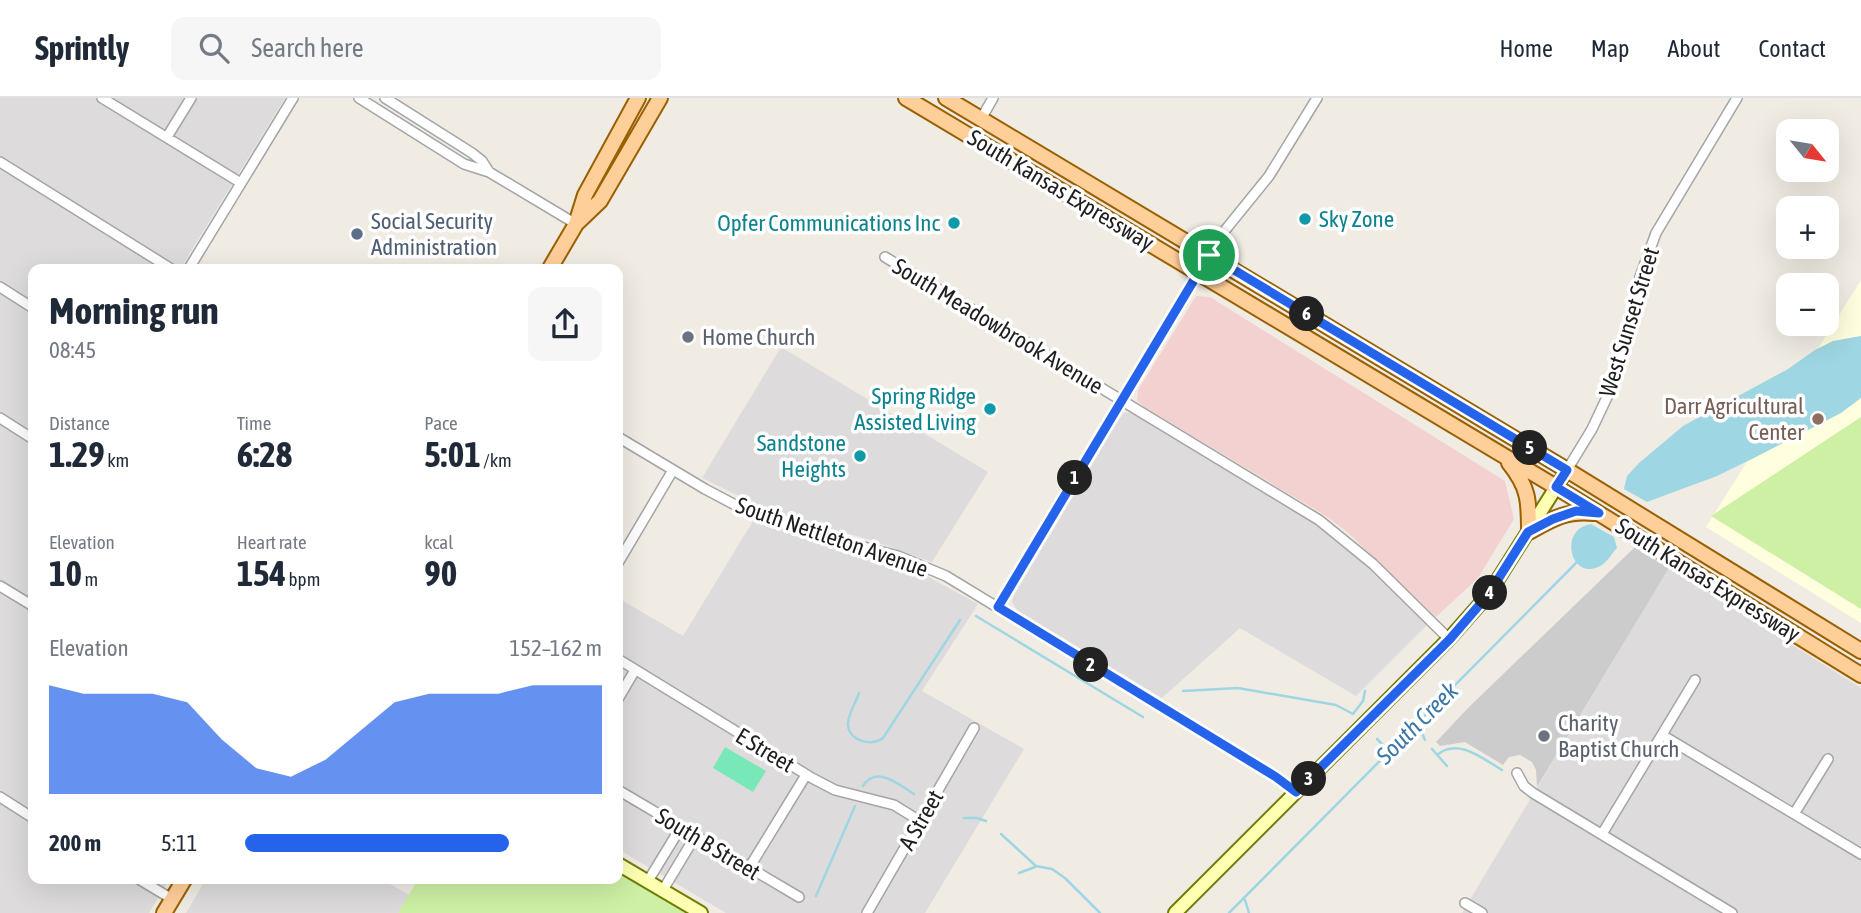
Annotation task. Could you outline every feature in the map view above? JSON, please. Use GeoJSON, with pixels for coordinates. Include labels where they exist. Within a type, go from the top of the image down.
{"type":"FeatureCollection","features":[{"type":"Feature","properties":{"kind":"main road"},"geometry":{"type":"LineString","coordinates":[[576,225],[585,195],[638,98]]}},
{"type":"Feature","properties":{"kind":"main road"},"geometry":{"type":"LineString","coordinates":[[553,264],[576,225],[600,201],[660,98]]}},
{"type":"Feature","properties":{"kind":"main road","name":"South Kansas Expressway"},"geometry":{"type":"LineString","coordinates":[[906,98],[1556,487],[1861,675]]}},
{"type":"Feature","properties":{"kind":"main road","name":"South Kansas Expressway"},"geometry":{"type":"LineString","coordinates":[[946,98],[1567,470],[1861,652]]}},
{"type":"Feature","properties":{"kind":"main road"},"geometry":{"type":"LineString","coordinates":[[1504,456],[1521,478],[1528,495],[1528,532],[1576,511],[1599,513]]}},
{"type":"Feature","properties":{"kind":"main road","name":"West Sunset Street"},"geometry":{"type":"LineString","coordinates":[[1175,913],[1450,639],[1488,595],[1567,470]]}},
{"type":"Feature","properties":{"kind":"main road"},"geometry":{"type":"LineString","coordinates":[[623,866],[701,913]]}},
{"type":"Feature","properties":{"kind":"main road"},"geometry":{"type":"LineString","coordinates":[[164,913],[181,884]]}},
{"type":"Feature","properties":{"kind":"street"},"geometry":{"type":"LineString","coordinates":[[102,98],[241,183]]}},
{"type":"Feature","properties":{"kind":"street"},"geometry":{"type":"LineString","coordinates":[[167,137],[191,98]]}},
{"type":"Feature","properties":{"kind":"street"},"geometry":{"type":"LineString","coordinates":[[192,264],[293,98]]}},
{"type":"Feature","properties":{"kind":"street"},"geometry":{"type":"LineString","coordinates":[[359,98],[464,164],[489,172],[576,225]]}},
{"type":"Feature","properties":{"kind":"street"},"geometry":{"type":"LineString","coordinates":[[384,98],[472,153],[482,161],[489,172]]}},
{"type":"Feature","properties":{"kind":"street"},"geometry":{"type":"LineString","coordinates":[[981,119],[993,98]]}},
{"type":"Feature","properties":{"kind":"street"},"geometry":{"type":"LineString","coordinates":[[998,607],[1209,255],[1236,214],[1279,162],[1317,98]]}},
{"type":"Feature","properties":{"kind":"street","name":"West Sunset Street"},"geometry":{"type":"LineString","coordinates":[[1567,470],[1602,410],[1616,376],[1640,277],[1651,245],[1666,215],[1737,98]]}},
{"type":"Feature","properties":{"kind":"street"},"geometry":{"type":"LineString","coordinates":[[0,162],[163,264]]}},
{"type":"Feature","properties":{"kind":"street","name":"South Meadowbrook Avenue"},"geometry":{"type":"LineString","coordinates":[[886,257],[1332,529],[1373,564],[1450,639]]}},
{"type":"Feature","properties":{"kind":"street"},"geometry":{"type":"LineString","coordinates":[[0,287],[28,304]]}},
{"type":"Feature","properties":{"kind":"street"},"geometry":{"type":"LineString","coordinates":[[0,418],[28,436]]}},
{"type":"Feature","properties":{"kind":"street","name":"South Nettleton Avenue"},"geometry":{"type":"LineString","coordinates":[[623,440],[723,499],[761,516],[803,531],[876,549],[920,564],[964,586],[1276,777],[1296,792]]}},
{"type":"Feature","properties":{"kind":"street"},"geometry":{"type":"LineString","coordinates":[[623,555],[673,470]]}},
{"type":"Feature","properties":{"kind":"street"},"geometry":{"type":"LineString","coordinates":[[0,586],[28,603]]}},
{"type":"Feature","properties":{"kind":"street","name":"E Street"},"geometry":{"type":"LineString","coordinates":[[623,662],[806,775],[835,790],[894,805],[920,821]]}},
{"type":"Feature","properties":{"kind":"street"},"geometry":{"type":"LineString","coordinates":[[623,690],[635,670]]}},
{"type":"Feature","properties":{"kind":"street"},"geometry":{"type":"LineString","coordinates":[[1602,834],[1695,680]]}},
{"type":"Feature","properties":{"kind":"street","name":"A Street"},"geometry":{"type":"LineString","coordinates":[[867,913],[974,728]]}},
{"type":"Feature","properties":{"kind":"street"},"geometry":{"type":"LineString","coordinates":[[1662,735],[1861,853]]}},
{"type":"Feature","properties":{"kind":"street"},"geometry":{"type":"LineString","coordinates":[[1794,814],[1828,759]]}},
{"type":"Feature","properties":{"kind":"street"},"geometry":{"type":"LineString","coordinates":[[1517,773],[1524,786],[1533,793],[1732,913]]}},
{"type":"Feature","properties":{"kind":"street"},"geometry":{"type":"LineString","coordinates":[[749,868],[806,775]]}},
{"type":"Feature","properties":{"kind":"street","name":"South B Street"},"geometry":{"type":"LineString","coordinates":[[623,793],[799,897]]}},
{"type":"Feature","properties":{"kind":"street"},"geometry":{"type":"LineString","coordinates":[[0,797],[28,815]]}},
{"type":"Feature","properties":{"kind":"street"},"geometry":{"type":"LineString","coordinates":[[648,881],[681,827]]}},
{"type":"Feature","properties":{"kind":"street"},"geometry":{"type":"LineString","coordinates":[[663,890],[695,835]]}},
{"type":"Feature","properties":{"kind":"street"},"geometry":{"type":"LineString","coordinates":[[147,884],[172,899]]}},
{"type":"Feature","properties":{"kind":"street"},"geometry":{"type":"LineString","coordinates":[[1465,903],[1482,913]]}},
{"type":"Feature","properties":{"kind":"shaded area"},"geometry":{"type":"Polygon","coordinates":[[[0,98],[285,98],[183,264],[28,264],[28,884],[166,884],[149,913],[0,913],[0,98]]]}},
{"type":"Feature","properties":{"kind":"shaded area","name":"Darr Agricultural Center"},"geometry":{"type":"Polygon","coordinates":[[[1861,280],[1861,623],[1706,527],[1826,336],[1839,336],[1839,315],[1861,280]]]}},
{"type":"Feature","properties":{"kind":"shaded area"},"geometry":{"type":"Polygon","coordinates":[[[1196,296],[1210,297],[1505,481],[1514,519],[1478,578],[1436,617],[1346,531],[1326,516],[1137,401],[1138,390],[1196,296]]]}},
{"type":"Feature","properties":{"kind":"shaded area"},"geometry":{"type":"Polygon","coordinates":[[[781,347],[988,472],[932,562],[871,540],[774,513],[702,478],[781,347]]]}},
{"type":"Feature","properties":{"kind":"shaded area"},"geometry":{"type":"Polygon","coordinates":[[[1132,412],[1316,524],[1356,554],[1428,624],[1356,696],[1240,628],[1162,698],[1017,610],[1012,602],[1013,597],[1123,413],[1132,412]]]}},
{"type":"Feature","properties":{"kind":"shaded area"},"geometry":{"type":"Polygon","coordinates":[[[753,521],[914,569],[978,604],[922,691],[1024,749],[925,913],[726,913],[623,852],[623,601],[683,636],[753,521]]]}},
{"type":"Feature","properties":{"kind":"shaded area"},"geometry":{"type":"Polygon","coordinates":[[[1635,547],[1669,568],[1537,787],[1536,770],[1532,762],[1520,755],[1509,757],[1503,765],[1465,742],[1440,746],[1436,742],[1469,707],[1635,547]]]}},
{"type":"Feature","properties":{"kind":"shaded area"},"geometry":{"type":"Polygon","coordinates":[[[1669,568],[1861,688],[1861,913],[1462,913],[1669,568]]]}},
{"type":"Feature","properties":{"kind":"shaded area"},"geometry":{"type":"Polygon","coordinates":[[[203,884],[390,884],[409,895],[398,913],[186,913],[203,884]]]}},
{"type":"Feature","properties":{"kind":"green space"},"geometry":{"type":"Polygon","coordinates":[[[1861,417],[1861,609],[1711,516],[1861,417]]]}},
{"type":"Feature","properties":{"kind":"green space"},"geometry":{"type":"Polygon","coordinates":[[[725,747],[766,771],[753,792],[713,768],[725,747]]]}},
{"type":"Feature","properties":{"kind":"green space"},"geometry":{"type":"Polygon","coordinates":[[[623,872],[692,913],[398,913],[415,884],[623,884],[623,872]]]}},
{"type":"Feature","properties":{"kind":"water"},"geometry":{"type":"Polygon","coordinates":[[[1861,336],[1861,398],[1841,413],[1717,476],[1647,502],[1624,489],[1627,476],[1639,463],[1683,426],[1788,369],[1815,350],[1833,341],[1861,336]]]}},
{"type":"Feature","properties":{"kind":"water"},"geometry":{"type":"Polygon","coordinates":[[[1591,524],[1614,537],[1617,548],[1602,565],[1591,569],[1576,562],[1571,544],[1580,528],[1591,524]]]}},
{"type":"Feature","properties":{"kind":"waterway","name":"South Creek"},"geometry":{"type":"LineString","coordinates":[[1229,913],[1577,562]]}},
{"type":"Feature","properties":{"kind":"waterway"},"geometry":{"type":"LineString","coordinates":[[976,616],[1143,717]]}},
{"type":"Feature","properties":{"kind":"waterway"},"geometry":{"type":"LineString","coordinates":[[859,693],[849,717],[849,731],[862,741],[878,741],[883,738],[960,620]]}},
{"type":"Feature","properties":{"kind":"waterway"},"geometry":{"type":"LineString","coordinates":[[1183,691],[1238,688],[1336,705],[1353,714],[1363,701],[1365,691]]}},
{"type":"Feature","properties":{"kind":"waterway"},"geometry":{"type":"LineString","coordinates":[[1418,724],[1425,740]]}},
{"type":"Feature","properties":{"kind":"waterway"},"geometry":{"type":"LineString","coordinates":[[1377,739],[1389,751]]}},
{"type":"Feature","properties":{"kind":"waterway"},"geometry":{"type":"LineString","coordinates":[[1437,755],[1453,748],[1462,749],[1502,770]]}},
{"type":"Feature","properties":{"kind":"waterway"},"geometry":{"type":"LineString","coordinates":[[1432,749],[1447,766]]}},
{"type":"Feature","properties":{"kind":"waterway"},"geometry":{"type":"LineString","coordinates":[[863,786],[868,780],[881,777],[914,794]]}},
{"type":"Feature","properties":{"kind":"waterway"},"geometry":{"type":"LineString","coordinates":[[816,896],[855,806]]}},
{"type":"Feature","properties":{"kind":"waterway"},"geometry":{"type":"LineString","coordinates":[[964,818],[986,821]]}},
{"type":"Feature","properties":{"kind":"waterway"},"geometry":{"type":"LineString","coordinates":[[1001,834],[1036,866],[1052,869],[1065,878],[1100,913]]}},
{"type":"Feature","properties":{"kind":"waterway"},"geometry":{"type":"LineString","coordinates":[[1019,873],[1035,867]]}},
{"type":"Feature","properties":{"kind":"waterway"},"geometry":{"type":"LineString","coordinates":[[1245,900],[1249,913]]}},
{"type":"Feature","properties":{"kind":"place","name":"Sky Zone"},"geometry":{"type":"Point","coordinates":[1305,219]}},
{"type":"Feature","properties":{"kind":"place","name":"Opfer Communications Inc"},"geometry":{"type":"Point","coordinates":[954,223]}},
{"type":"Feature","properties":{"kind":"place","name":"Social Security Administration"},"geometry":{"type":"Point","coordinates":[357,234]}},
{"type":"Feature","properties":{"kind":"place","name":"Home Church"},"geometry":{"type":"Point","coordinates":[688,337]}},
{"type":"Feature","properties":{"kind":"place","name":"Spring Ridge Assisted Living"},"geometry":{"type":"Point","coordinates":[990,409]}},
{"type":"Feature","properties":{"kind":"place","name":"Darr Agricultural Center"},"geometry":{"type":"Point","coordinates":[1818,419]}},
{"type":"Feature","properties":{"kind":"place","name":"Sandstone Heights"},"geometry":{"type":"Point","coordinates":[860,456]}},
{"type":"Feature","properties":{"kind":"place","name":"Charity Baptist Church"},"geometry":{"type":"Point","coordinates":[1544,736]}},
{"type":"Feature","properties":{"kind":"route"},"geometry":{"type":"LineString","coordinates":[[1209,255],[1567,470],[1556,487],[1599,513],[1576,511],[1528,532],[1488,595],[1450,639],[1296,792],[1286,783],[998,607],[1209,255]]}}]}
